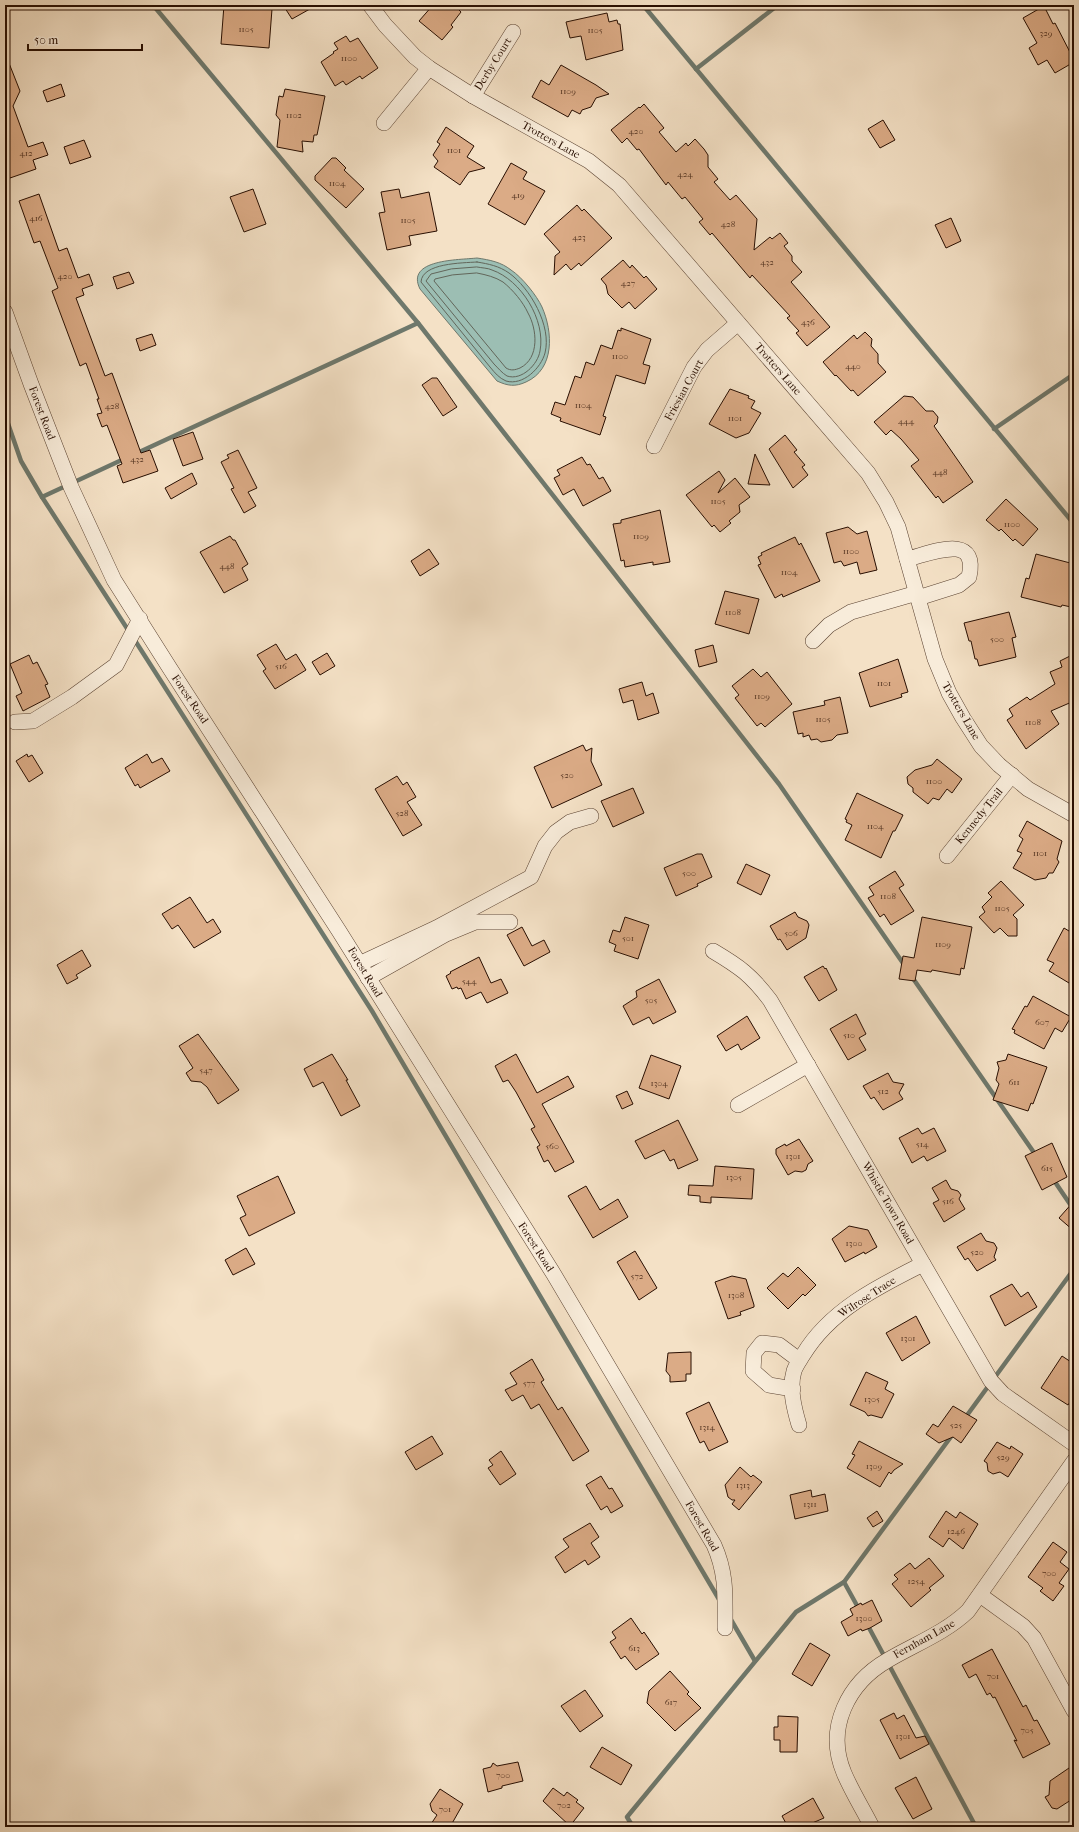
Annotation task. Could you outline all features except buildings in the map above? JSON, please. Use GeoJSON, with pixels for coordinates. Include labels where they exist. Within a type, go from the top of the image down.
{"type":"FeatureCollection","features":[{"type":"Feature","properties":{"kind":"street","name":"Trotters Lane"},"geometry":{"type":"LineString","coordinates":[[370,5],[385,25],[410,52],[429,68],[473,96],[589,161],[619,185],[868,473],[886,502],[898,527],[935,659],[949,693],[982,746],[999,765],[1028,789],[1072,810]]}},
{"type":"Feature","properties":{"kind":"street","name":"Derby Court"},"geometry":{"type":"LineString","coordinates":[[473,96],[513,32]]}},
{"type":"Feature","properties":{"kind":"street"},"geometry":{"type":"LineString","coordinates":[[384,123],[429,68]]}},
{"type":"Feature","properties":{"kind":"street","name":"Forest Road"},"geometry":{"type":"LineString","coordinates":[[5,312],[31,384],[82,514],[114,580],[368,978],[553,1273],[714,1545],[722,1562],[724,1577],[725,1628]]}},
{"type":"Feature","properties":{"kind":"street","name":"Friesian Court"},"geometry":{"type":"LineString","coordinates":[[654,446],[694,367],[707,350],[738,323]]}},
{"type":"Feature","properties":{"kind":"street"},"geometry":{"type":"LineString","coordinates":[[813,641],[829,625],[851,612],[959,585],[969,577],[972,567],[970,558],[965,550],[955,548],[907,559]]}},
{"type":"Feature","properties":{"kind":"street"},"geometry":{"type":"LineString","coordinates":[[15,722],[32,721],[72,697],[116,665],[140,619]]}},
{"type":"Feature","properties":{"kind":"street","name":"Kennedy Trail"},"geometry":{"type":"LineString","coordinates":[[947,856],[1012,776]]}},
{"type":"Feature","properties":{"kind":"street"},"geometry":{"type":"LineString","coordinates":[[359,964],[436,928],[531,877],[545,846],[556,832],[570,822],[591,816]]}},
{"type":"Feature","properties":{"kind":"street"},"geometry":{"type":"LineString","coordinates":[[368,978],[446,934],[475,922],[510,922]]}},
{"type":"Feature","properties":{"kind":"street","name":"Whistle Town Road"},"geometry":{"type":"LineString","coordinates":[[713,951],[739,967],[756,981],[770,1000],[991,1381],[1004,1394],[1074,1444]]}},
{"type":"Feature","properties":{"kind":"street"},"geometry":{"type":"LineString","coordinates":[[738,1105],[808,1064]]}},
{"type":"Feature","properties":{"kind":"street","name":"Wilrose Trace"},"geometry":{"type":"LineString","coordinates":[[799,1425],[793,1402],[793,1373],[807,1348],[828,1323],[848,1306],[923,1264]]}},
{"type":"Feature","properties":{"kind":"street"},"geometry":{"type":"LineString","coordinates":[[793,1389],[769,1385],[754,1371],[754,1353],[762,1343],[779,1345],[799,1360]]}},
{"type":"Feature","properties":{"kind":"street","name":"Fernham Lane"},"geometry":{"type":"LineString","coordinates":[[872,1827],[844,1772],[838,1750],[838,1729],[847,1701],[869,1671],[956,1623],[968,1611],[1074,1461]]}},
{"type":"Feature","properties":{"kind":"street"},"geometry":{"type":"LineString","coordinates":[[980,1595],[1023,1626],[1034,1638],[1074,1711]]}},
{"type":"Feature","properties":{"kind":"water"},"geometry":{"type":"Polygon","coordinates":[[[477,258],[499,263],[515,273],[529,287],[537,298],[546,317],[549,338],[547,359],[535,376],[522,384],[512,385],[497,381],[420,289],[417,279],[420,272],[427,267],[436,263],[447,261],[477,258]]]}},
{"type":"Feature","properties":{"kind":"waterway"},"geometry":{"type":"LineString","coordinates":[[153,5],[418,323],[779,784],[905,966]]}},
{"type":"Feature","properties":{"kind":"waterway"},"geometry":{"type":"LineString","coordinates":[[643,5],[1074,524]]}},
{"type":"Feature","properties":{"kind":"waterway"},"geometry":{"type":"LineString","coordinates":[[696,69],[778,5]]}},
{"type":"Feature","properties":{"kind":"waterway"},"geometry":{"type":"LineString","coordinates":[[135,454],[418,323]]}},
{"type":"Feature","properties":{"kind":"waterway"},"geometry":{"type":"LineString","coordinates":[[994,429],[1074,374]]}},
{"type":"Feature","properties":{"kind":"waterway"},"geometry":{"type":"LineString","coordinates":[[5,415],[21,461],[42,497],[130,633]]}},
{"type":"Feature","properties":{"kind":"waterway"},"geometry":{"type":"LineString","coordinates":[[42,497],[126,458]]}},
{"type":"Feature","properties":{"kind":"waterway"},"geometry":{"type":"LineString","coordinates":[[134,639],[372,1011],[720,1601]]}},
{"type":"Feature","properties":{"kind":"waterway"},"geometry":{"type":"LineString","coordinates":[[912,977],[1037,1157]]}},
{"type":"Feature","properties":{"kind":"waterway"},"geometry":{"type":"LineString","coordinates":[[1053,1179],[1074,1210]]}},
{"type":"Feature","properties":{"kind":"waterway"},"geometry":{"type":"LineString","coordinates":[[965,1418],[1074,1269]]}},
{"type":"Feature","properties":{"kind":"waterway"},"geometry":{"type":"LineString","coordinates":[[633,1827],[627,1817],[796,1612],[844,1582],[953,1434]]}},
{"type":"Feature","properties":{"kind":"waterway"},"geometry":{"type":"LineString","coordinates":[[844,1582],[860,1611]]}},
{"type":"Feature","properties":{"kind":"waterway"},"geometry":{"type":"LineString","coordinates":[[730,1618],[755,1661]]}},
{"type":"Feature","properties":{"kind":"waterway"},"geometry":{"type":"LineString","coordinates":[[867,1624],[976,1827]]}}]}
